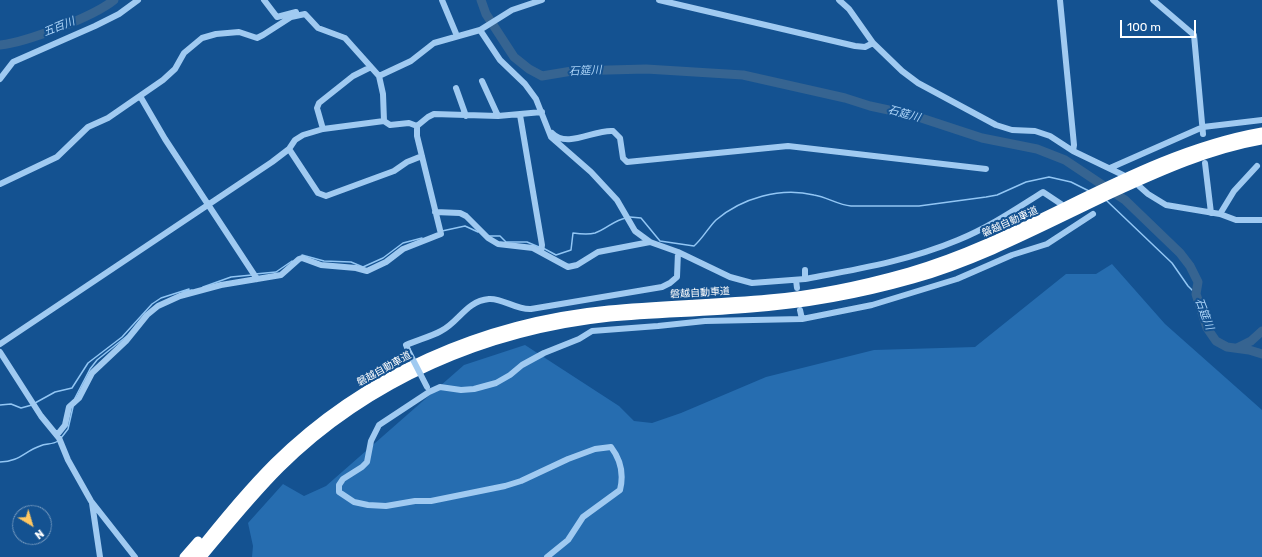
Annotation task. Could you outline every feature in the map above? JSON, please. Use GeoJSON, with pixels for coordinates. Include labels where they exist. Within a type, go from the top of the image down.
{"type":"FeatureCollection","features":[{"type":"Feature","properties":{"kind":"highway","name":"磐越自動車道"},"geometry":{"type":"LineString","coordinates":[[202,557],[258,490],[311,440],[380,391],[450,356],[518,333],[566,323],[627,316],[774,306],[855,293],[913,279],[970,259],[1026,235],[1196,149],[1223,140],[1262,132]]}},
{"type":"Feature","properties":{"kind":"highway","name":"磐越自動車道"},"geometry":{"type":"LineString","coordinates":[[1129,182],[1226,148],[1262,140]]}},
{"type":"Feature","properties":{"kind":"highway","name":"磐越自動車道"},"geometry":{"type":"LineString","coordinates":[[193,557],[231,510],[276,461],[329,416],[397,372],[465,342],[515,326],[583,313],[771,299],[840,289],[903,274],[946,260],[1072,212]]}},
{"type":"Feature","properties":{"kind":"highway"},"geometry":{"type":"LineString","coordinates":[[184,557],[231,510]]}},
{"type":"Feature","properties":{"kind":"street"},"geometry":{"type":"LineString","coordinates":[[0,79],[13,62],[95,26],[119,14],[138,0]]}},
{"type":"Feature","properties":{"kind":"street"},"geometry":{"type":"LineString","coordinates":[[264,0],[277,17],[293,12],[299,14]]}},
{"type":"Feature","properties":{"kind":"street"},"geometry":{"type":"LineString","coordinates":[[442,0],[457,36]]}},
{"type":"Feature","properties":{"kind":"street"},"geometry":{"type":"LineString","coordinates":[[379,76],[410,61],[434,43],[481,28],[521,6],[542,0]]}},
{"type":"Feature","properties":{"kind":"street"},"geometry":{"type":"LineString","coordinates":[[659,0],[855,46],[865,47],[873,43]]}},
{"type":"Feature","properties":{"kind":"street"},"geometry":{"type":"LineString","coordinates":[[839,0],[849,9],[873,43],[910,78],[996,125],[1012,130],[1035,131],[1050,136],[1073,151],[1110,168],[1129,182],[1166,205],[1220,214],[1236,220],[1261,220]]}},
{"type":"Feature","properties":{"kind":"street"},"geometry":{"type":"LineString","coordinates":[[1060,0],[1074,145],[1073,151]]}},
{"type":"Feature","properties":{"kind":"street"},"geometry":{"type":"LineString","coordinates":[[1152,0],[1194,35],[1203,134]]}},
{"type":"Feature","properties":{"kind":"street"},"geometry":{"type":"LineString","coordinates":[[0,184],[57,157],[88,127],[108,118],[163,80],[175,69],[184,53],[202,38],[216,34],[240,32],[259,37],[291,16],[299,14],[306,14],[318,28],[345,38],[379,76],[383,94],[384,121]]}},
{"type":"Feature","properties":{"kind":"street"},"geometry":{"type":"LineString","coordinates":[[481,28],[500,60],[529,89],[536,99],[548,130],[558,145],[591,172],[612,194],[623,207],[629,222],[635,231],[650,242],[678,252],[730,277],[752,283],[805,279],[866,269],[947,244],[977,232],[1043,192],[1072,212],[1093,214]]}},
{"type":"Feature","properties":{"kind":"street"},"geometry":{"type":"LineString","coordinates":[[324,129],[317,108],[319,103],[353,76],[371,67]]}},
{"type":"Feature","properties":{"kind":"street"},"geometry":{"type":"LineString","coordinates":[[482,81],[498,116]]}},
{"type":"Feature","properties":{"kind":"street"},"geometry":{"type":"LineString","coordinates":[[456,88],[466,116]]}},
{"type":"Feature","properties":{"kind":"street"},"geometry":{"type":"LineString","coordinates":[[140,96],[165,139],[257,279]]}},
{"type":"Feature","properties":{"kind":"street"},"geometry":{"type":"LineString","coordinates":[[417,126],[432,114],[498,116],[542,112]]}},
{"type":"Feature","properties":{"kind":"street"},"geometry":{"type":"LineString","coordinates":[[520,115],[542,245],[541,252]]}},
{"type":"Feature","properties":{"kind":"street"},"geometry":{"type":"LineString","coordinates":[[1110,168],[1202,126],[1262,120]]}},
{"type":"Feature","properties":{"kind":"street"},"geometry":{"type":"LineString","coordinates":[[0,344],[289,149],[300,137],[324,129],[384,121],[390,125],[409,123],[417,126]]}},
{"type":"Feature","properties":{"kind":"street"},"geometry":{"type":"LineString","coordinates":[[57,435],[65,425],[69,407],[79,398],[92,373],[126,341],[154,310],[164,303],[180,296],[236,281],[281,275],[298,259],[302,258],[321,265],[356,268],[367,271],[386,262],[404,249],[441,234],[417,136],[417,126]]}},
{"type":"Feature","properties":{"kind":"street"},"geometry":{"type":"LineString","coordinates":[[548,130],[557,138],[566,139],[613,131],[619,136],[622,157],[627,162],[788,146],[986,170]]}},
{"type":"Feature","properties":{"kind":"street"},"geometry":{"type":"LineString","coordinates":[[289,149],[318,193],[326,196],[394,171],[407,162],[422,156]]}},
{"type":"Feature","properties":{"kind":"street"},"geometry":{"type":"LineString","coordinates":[[1206,163],[1211,213]]}},
{"type":"Feature","properties":{"kind":"street"},"geometry":{"type":"LineString","coordinates":[[1220,214],[1234,192],[1257,166]]}},
{"type":"Feature","properties":{"kind":"street"},"geometry":{"type":"LineString","coordinates":[[435,212],[460,213],[466,216],[488,238],[498,244],[504,246],[524,246],[541,252],[562,264],[570,266],[581,262],[598,252],[650,242]]}},
{"type":"Feature","properties":{"kind":"street"},"geometry":{"type":"LineString","coordinates":[[547,557],[568,540],[583,517],[620,490],[622,473],[617,455],[611,447],[595,449],[505,486],[431,501],[415,501],[386,506],[368,505],[354,502],[340,492],[339,485],[343,479],[367,462],[371,441],[380,425],[428,390],[440,386],[461,390],[496,382],[510,375],[522,365],[544,352],[579,339],[592,330],[658,326],[705,320],[802,319],[872,305],[957,279],[1012,255],[1047,244],[1072,212]]}},
{"type":"Feature","properties":{"kind":"street"},"geometry":{"type":"LineString","coordinates":[[428,390],[406,345],[440,332],[470,305],[480,300],[490,299],[526,309],[662,287],[677,277],[678,252]]}},
{"type":"Feature","properties":{"kind":"street"},"geometry":{"type":"LineString","coordinates":[[805,270],[805,279]]}},
{"type":"Feature","properties":{"kind":"street"},"geometry":{"type":"LineString","coordinates":[[796,280],[797,288]]}},
{"type":"Feature","properties":{"kind":"street"},"geometry":{"type":"LineString","coordinates":[[800,310],[802,319]]}},
{"type":"Feature","properties":{"kind":"street"},"geometry":{"type":"LineString","coordinates":[[0,352],[41,416],[57,435],[68,460],[92,503],[135,557]]}},
{"type":"Feature","properties":{"kind":"street"},"geometry":{"type":"LineString","coordinates":[[92,503],[100,557]]}},
{"type":"Feature","properties":{"kind":"shaded area"},"geometry":{"type":"Polygon","coordinates":[[[1112,264],[1165,324],[1262,410],[1262,557],[252,557],[253,546],[248,523],[283,484],[304,496],[326,486],[464,365],[525,345],[619,406],[634,421],[652,423],[681,413],[766,377],[874,350],[975,347],[1066,274],[1096,274],[1112,264]]]}},
{"type":"Feature","properties":{"kind":"waterway","name":"五百川"},"geometry":{"type":"LineString","coordinates":[[0,45],[26,39],[59,28],[91,14],[114,0]]}},
{"type":"Feature","properties":{"kind":"waterway","name":"石筵川"},"geometry":{"type":"LineString","coordinates":[[481,0],[486,14],[514,57],[529,69],[542,76],[572,71],[646,69],[743,75],[912,115],[982,138],[1037,149],[1065,160],[1125,200],[1180,253],[1190,266],[1198,282],[1196,294],[1207,328],[1216,341],[1227,347],[1249,350],[1262,354]]}},
{"type":"Feature","properties":{"kind":"waterway"},"geometry":{"type":"LineString","coordinates":[[630,217],[641,218],[660,241],[694,246],[710,226],[726,212],[749,200],[762,196],[788,192],[819,196],[851,206],[919,206],[997,195],[1026,182],[1049,177],[1071,182],[1089,191]]}},
{"type":"Feature","properties":{"kind":"waterway"},"geometry":{"type":"LineString","coordinates":[[1107,201],[1172,263],[1188,286],[1196,294]]}},
{"type":"Feature","properties":{"kind":"waterway"},"geometry":{"type":"LineString","coordinates":[[543,248],[556,255],[571,250],[573,233],[595,233],[626,218]]}},
{"type":"Feature","properties":{"kind":"waterway"},"geometry":{"type":"LineString","coordinates":[[442,231],[465,226],[478,232]]}},
{"type":"Feature","properties":{"kind":"waterway"},"geometry":{"type":"LineString","coordinates":[[489,236],[500,236],[506,242],[527,242],[539,247]]}},
{"type":"Feature","properties":{"kind":"waterway"},"geometry":{"type":"LineString","coordinates":[[302,255],[324,261],[351,262],[363,267],[383,258],[403,243],[422,238]]}},
{"type":"Feature","properties":{"kind":"waterway"},"geometry":{"type":"LineString","coordinates":[[255,274],[276,272],[292,261]]}},
{"type":"Feature","properties":{"kind":"waterway"},"geometry":{"type":"LineString","coordinates":[[203,287],[231,277],[252,275]]}},
{"type":"Feature","properties":{"kind":"waterway"},"geometry":{"type":"LineString","coordinates":[[35,403],[55,392],[72,388],[88,363],[122,337],[152,304],[161,298],[189,289]]}},
{"type":"Feature","properties":{"kind":"waterway"},"geometry":{"type":"LineString","coordinates":[[182,292],[192,290]]}},
{"type":"Feature","properties":{"kind":"waterway","name":"石筵川"},"geometry":{"type":"LineString","coordinates":[[1237,348],[1251,341],[1262,331]]}},
{"type":"Feature","properties":{"kind":"waterway"},"geometry":{"type":"LineString","coordinates":[[75,398],[90,369],[97,360],[127,336]]}},
{"type":"Feature","properties":{"kind":"waterway"},"geometry":{"type":"LineString","coordinates":[[0,405],[11,404],[21,408],[32,405]]}},
{"type":"Feature","properties":{"kind":"waterway"},"geometry":{"type":"LineString","coordinates":[[61,438],[68,429],[73,407]]}},
{"type":"Feature","properties":{"kind":"waterway"},"geometry":{"type":"LineString","coordinates":[[0,462],[7,462],[42,445],[58,441]]}}]}
